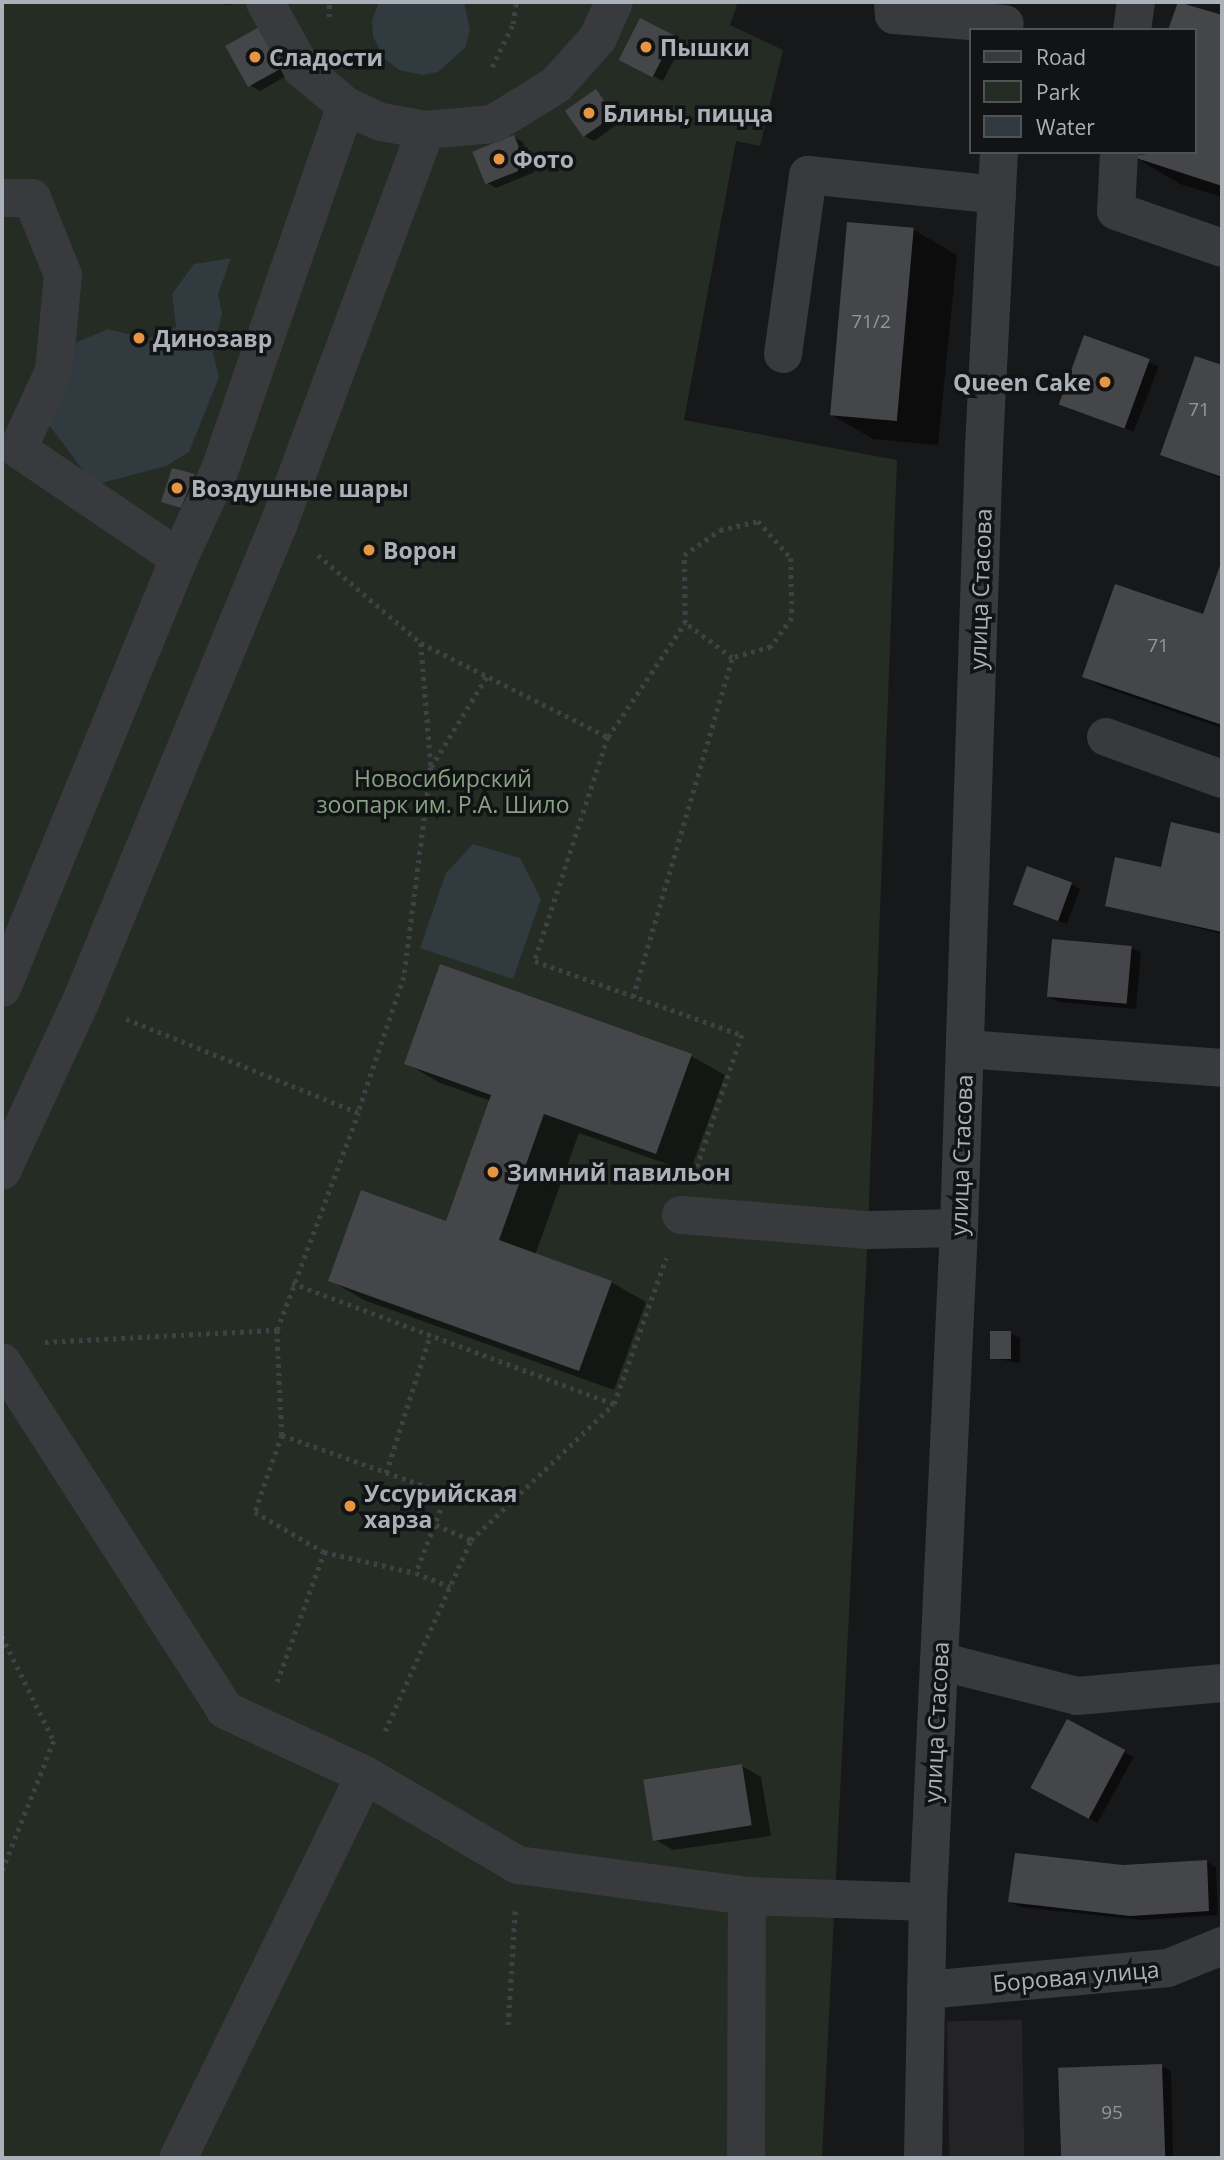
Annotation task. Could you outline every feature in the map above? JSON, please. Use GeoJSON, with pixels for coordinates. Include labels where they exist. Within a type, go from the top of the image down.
{"type":"FeatureCollection","features":[{"type":"Feature","properties":{"kind":"street"},"geometry":{"type":"LineString","coordinates":[[265,2],[302,69],[346,106],[381,122],[426,130],[493,124],[556,85],[598,38],[614,2]]}},
{"type":"Feature","properties":{"kind":"street"},"geometry":{"type":"LineString","coordinates":[[893,2],[894,15],[1005,19]]}},
{"type":"Feature","properties":{"kind":"street"},"geometry":{"type":"LineString","coordinates":[[1132,28],[1136,2]]}},
{"type":"Feature","properties":{"kind":"street"},"geometry":{"type":"LineString","coordinates":[[2,988],[179,558],[219,472],[346,106]]}},
{"type":"Feature","properties":{"kind":"street"},"geometry":{"type":"LineString","coordinates":[[2,1171],[81,1001],[279,523],[426,130]]}},
{"type":"Feature","properties":{"kind":"street","name":"улица Стасова"},"geometry":{"type":"LineString","coordinates":[[923,2158],[928,1902],[959,1227],[999,154]]}},
{"type":"Feature","properties":{"kind":"street"},"geometry":{"type":"LineString","coordinates":[[1119,154],[1116,211],[1222,248]]}},
{"type":"Feature","properties":{"kind":"street"},"geometry":{"type":"LineString","coordinates":[[782,354],[808,175],[997,195]]}},
{"type":"Feature","properties":{"kind":"street"},"geometry":{"type":"LineString","coordinates":[[2,198],[32,198],[63,275],[54,371],[18,449],[179,558]]}},
{"type":"Feature","properties":{"kind":"street"},"geometry":{"type":"LineString","coordinates":[[1106,737],[1222,779]]}},
{"type":"Feature","properties":{"kind":"street"},"geometry":{"type":"LineString","coordinates":[[965,1049],[1222,1068]]}},
{"type":"Feature","properties":{"kind":"street"},"geometry":{"type":"LineString","coordinates":[[681,1215],[869,1230],[959,1227]]}},
{"type":"Feature","properties":{"kind":"street"},"geometry":{"type":"LineString","coordinates":[[2,1363],[225,1710],[365,1775],[518,1865],[747,1896],[928,1902]]}},
{"type":"Feature","properties":{"kind":"street"},"geometry":{"type":"LineString","coordinates":[[939,1661],[1077,1696],[1222,1683]]}},
{"type":"Feature","properties":{"kind":"street"},"geometry":{"type":"LineString","coordinates":[[178,2158],[365,1775]]}},
{"type":"Feature","properties":{"kind":"street"},"geometry":{"type":"LineString","coordinates":[[746,2158],[747,1896]]}},
{"type":"Feature","properties":{"kind":"street","name":"Боровая улица"},"geometry":{"type":"LineString","coordinates":[[926,1990],[1168,1968],[1222,1947]]}},
{"type":"Feature","properties":{"kind":"path"},"geometry":{"type":"LineString","coordinates":[[365,1775],[471,1540],[614,1404],[742,1035],[535,961],[608,737],[684,623],[684,555],[720,530],[758,522],[791,558],[792,618],[771,648],[732,657],[684,623]]}},
{"type":"Feature","properties":{"kind":"path"},"geometry":{"type":"LineString","coordinates":[[279,523],[421,643],[608,737]]}},
{"type":"Feature","properties":{"kind":"path"},"geometry":{"type":"LineString","coordinates":[[421,643],[431,767],[404,977],[358,1113],[292,1283],[278,1330],[282,1435],[255,1512],[324,1552],[416,1573],[450,1587]]}},
{"type":"Feature","properties":{"kind":"path"},"geometry":{"type":"LineString","coordinates":[[633,998],[732,657]]}},
{"type":"Feature","properties":{"kind":"path"},"geometry":{"type":"LineString","coordinates":[[431,767],[487,676]]}},
{"type":"Feature","properties":{"kind":"path"},"geometry":{"type":"LineString","coordinates":[[81,1001],[358,1113]]}},
{"type":"Feature","properties":{"kind":"path"},"geometry":{"type":"LineString","coordinates":[[292,1283],[614,1404]]}},
{"type":"Feature","properties":{"kind":"path"},"geometry":{"type":"LineString","coordinates":[[43,1343],[278,1330]]}},
{"type":"Feature","properties":{"kind":"path"},"geometry":{"type":"LineString","coordinates":[[386,1473],[430,1335]]}},
{"type":"Feature","properties":{"kind":"path"},"geometry":{"type":"LineString","coordinates":[[282,1435],[447,1494],[416,1573]]}},
{"type":"Feature","properties":{"kind":"path"},"geometry":{"type":"LineString","coordinates":[[436,1525],[471,1540]]}},
{"type":"Feature","properties":{"kind":"path"},"geometry":{"type":"LineString","coordinates":[[262,1726],[324,1552]]}},
{"type":"Feature","properties":{"kind":"path"},"geometry":{"type":"LineString","coordinates":[[2,1636],[54,1741],[2,1872]]}},
{"type":"Feature","properties":{"kind":"path"},"geometry":{"type":"LineString","coordinates":[[508,2025],[518,1865]]}},
{"type":"Feature","properties":{"kind":"shaded area"},"geometry":{"type":"Polygon","coordinates":[[[1022,2020],[1024,2158],[949,2158],[947,2021],[1022,2020]]]}},
{"type":"Feature","properties":{"kind":"green space","name":"Новосибирский зоопарк им. Р.А. Шило"},"geometry":{"type":"Polygon","coordinates":[[[2,2],[738,2],[730,25],[783,50],[760,146],[736,141],[684,420],[897,460],[868,1230],[822,2158],[2,2158],[2,2]]]}},
{"type":"Feature","properties":{"kind":"water"},"geometry":{"type":"Polygon","coordinates":[[[379,2],[464,2],[470,30],[465,48],[438,72],[422,75],[399,70],[385,59],[373,37],[372,20],[379,2]]]}},
{"type":"Feature","properties":{"kind":"water"},"geometry":{"type":"Polygon","coordinates":[[[231,258],[218,294],[222,313],[213,353],[219,377],[189,452],[166,466],[94,485],[49,425],[75,343],[108,329],[148,339],[176,327],[172,294],[194,264],[231,258]]]}},
{"type":"Feature","properties":{"kind":"water"},"geometry":{"type":"Polygon","coordinates":[[[473,844],[520,858],[541,899],[513,979],[420,948],[446,873],[473,844]]]}},
{"type":"Feature","properties":{"kind":"building"},"geometry":{"type":"Polygon","coordinates":[[[1178,2],[1222,15],[1222,186],[1127,155],[1196,154],[1196,28],[1169,28],[1178,2]]]}},
{"type":"Feature","properties":{"kind":"building","name":"Пышки"},"geometry":{"type":"Polygon","coordinates":[[[640,18],[674,35],[653,77],[619,60],[640,18]]]}},
{"type":"Feature","properties":{"kind":"building","name":"Сладости"},"geometry":{"type":"Polygon","coordinates":[[[261,26],[284,67],[248,87],[225,46],[261,26]]]}},
{"type":"Feature","properties":{"kind":"building","name":"Блины, пицца"},"geometry":{"type":"Polygon","coordinates":[[[596,89],[614,115],[583,137],[565,111],[596,89]]]}},
{"type":"Feature","properties":{"kind":"building","name":"Фото"},"geometry":{"type":"Polygon","coordinates":[[[514,135],[527,167],[485,184],[472,152],[514,135]]]}},
{"type":"Feature","properties":{"kind":"building"},"geometry":{"type":"Polygon","coordinates":[[[847,222],[914,228],[897,421],[830,415],[847,222]]]}},
{"type":"Feature","properties":{"kind":"building","name":"Queen Cake"},"geometry":{"type":"Polygon","coordinates":[[[1084,335],[1150,359],[1124,428],[1059,405],[1084,335]]]}},
{"type":"Feature","properties":{"kind":"building"},"geometry":{"type":"Polygon","coordinates":[[[1195,356],[1222,365],[1222,477],[1160,455],[1195,356]]]}},
{"type":"Feature","properties":{"kind":"building","name":"Воздушные шары"},"geometry":{"type":"Polygon","coordinates":[[[172,468],[195,474],[181,508],[161,502],[172,468]]]}},
{"type":"Feature","properties":{"kind":"building"},"geometry":{"type":"Polygon","coordinates":[[[1222,560],[1222,725],[1082,677],[1115,584],[1203,614],[1222,560]]]}},
{"type":"Feature","properties":{"kind":"building"},"geometry":{"type":"Polygon","coordinates":[[[1171,822],[1222,834],[1222,932],[1105,906],[1115,857],[1161,867],[1171,822]]]}},
{"type":"Feature","properties":{"kind":"building"},"geometry":{"type":"Polygon","coordinates":[[[1027,866],[1072,882],[1058,921],[1013,905],[1027,866]]]}},
{"type":"Feature","properties":{"kind":"building"},"geometry":{"type":"Polygon","coordinates":[[[1052,939],[1132,946],[1127,1004],[1047,997],[1052,939]]]}},
{"type":"Feature","properties":{"kind":"building","name":"Зимний павильон"},"geometry":{"type":"Polygon","coordinates":[[[440,964],[692,1054],[656,1154],[544,1114],[499,1240],[612,1281],[579,1371],[328,1281],[361,1190],[446,1221],[491,1095],[404,1064],[440,964]]]}},
{"type":"Feature","properties":{"kind":"building"},"geometry":{"type":"Polygon","coordinates":[[[990,1331],[1011,1331],[1011,1359],[990,1359],[990,1331]]]}},
{"type":"Feature","properties":{"kind":"building"},"geometry":{"type":"Polygon","coordinates":[[[1067,1719],[1125,1750],[1089,1819],[1030,1788],[1067,1719]]]}},
{"type":"Feature","properties":{"kind":"building"},"geometry":{"type":"Polygon","coordinates":[[[742,1764],[752,1825],[653,1841],[643,1780],[742,1764]]]}},
{"type":"Feature","properties":{"kind":"building"},"geometry":{"type":"Polygon","coordinates":[[[1015,1853],[1123,1865],[1207,1860],[1209,1911],[1130,1916],[1008,1902],[1015,1853]]]}},
{"type":"Feature","properties":{"kind":"building"},"geometry":{"type":"Polygon","coordinates":[[[1162,2064],[1165,2158],[1061,2158],[1058,2068],[1162,2064]]]}},
{"type":"Feature","properties":{"kind":"place","name":"Пышки"},"geometry":{"type":"Point","coordinates":[646,47]}},
{"type":"Feature","properties":{"kind":"place","name":"Сладости"},"geometry":{"type":"Point","coordinates":[255,57]}},
{"type":"Feature","properties":{"kind":"place","name":"Блины, пицца"},"geometry":{"type":"Point","coordinates":[589,113]}},
{"type":"Feature","properties":{"kind":"place","name":"Фото"},"geometry":{"type":"Point","coordinates":[499,159]}},
{"type":"Feature","properties":{"kind":"place","name":"Динозавр"},"geometry":{"type":"Point","coordinates":[139,338]}},
{"type":"Feature","properties":{"kind":"place","name":"Queen Cake"},"geometry":{"type":"Point","coordinates":[1105,382]}},
{"type":"Feature","properties":{"kind":"place","name":"Воздушные шары"},"geometry":{"type":"Point","coordinates":[177,488]}},
{"type":"Feature","properties":{"kind":"place","name":"Ворон"},"geometry":{"type":"Point","coordinates":[369,550]}},
{"type":"Feature","properties":{"kind":"place","name":"Зимний павильон"},"geometry":{"type":"Point","coordinates":[493,1172]}},
{"type":"Feature","properties":{"kind":"place","name":"Уссурийская харза"},"geometry":{"type":"Point","coordinates":[350,1506]}}]}
